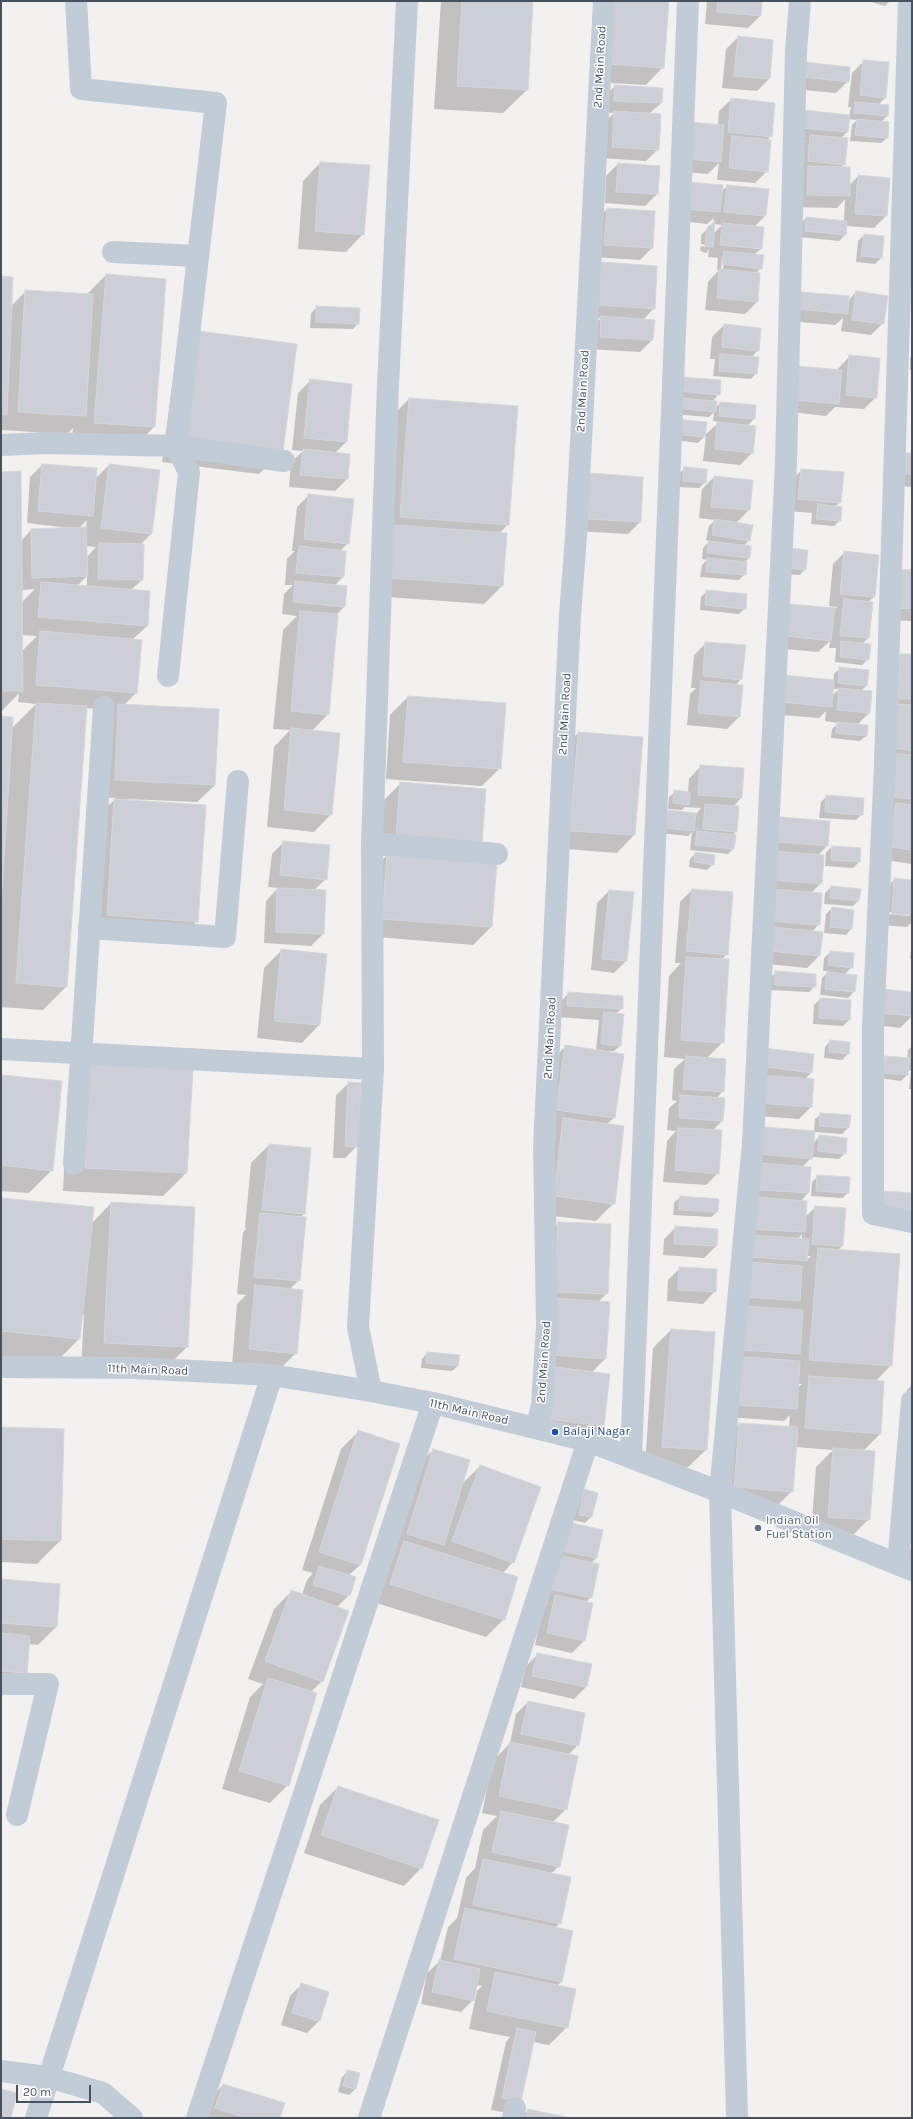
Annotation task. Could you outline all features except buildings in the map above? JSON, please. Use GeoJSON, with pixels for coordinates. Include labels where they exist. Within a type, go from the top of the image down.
{"type":"FeatureCollection","features":[{"type":"Feature","properties":{"kind":"street"},"geometry":{"type":"LineString","coordinates":[[76,1],[80,89],[216,103],[176,446],[189,472],[168,676]]}},
{"type":"Feature","properties":{"kind":"street"},"geometry":{"type":"LineString","coordinates":[[370,1391],[358,1327],[374,1068],[372,843],[388,385],[406,1]]}},
{"type":"Feature","properties":{"kind":"street","name":"2nd Main Road"},"geometry":{"type":"LineString","coordinates":[[537,1427],[542,1405],[547,1326],[544,1148],[570,615],[576,536],[604,1]]}},
{"type":"Feature","properties":{"kind":"street"},"geometry":{"type":"LineString","coordinates":[[631,1458],[688,1]]}},
{"type":"Feature","properties":{"kind":"street"},"geometry":{"type":"LineString","coordinates":[[737,2118],[720,1492],[753,1143],[786,462],[796,51],[800,1]]}},
{"type":"Feature","properties":{"kind":"street"},"geometry":{"type":"LineString","coordinates":[[909,1],[885,757],[873,1026],[873,1214],[912,1222]]}},
{"type":"Feature","properties":{"kind":"street"},"geometry":{"type":"LineString","coordinates":[[113,252],[198,256]]}},
{"type":"Feature","properties":{"kind":"street"},"geometry":{"type":"LineString","coordinates":[[1,445],[47,443],[176,446],[284,461]]}},
{"type":"Feature","properties":{"kind":"street"},"geometry":{"type":"LineString","coordinates":[[74,1164],[80,1052],[104,707]]}},
{"type":"Feature","properties":{"kind":"street"},"geometry":{"type":"LineString","coordinates":[[89,928],[226,937],[238,781]]}},
{"type":"Feature","properties":{"kind":"street"},"geometry":{"type":"LineString","coordinates":[[372,843],[497,854]]}},
{"type":"Feature","properties":{"kind":"street"},"geometry":{"type":"LineString","coordinates":[[1,1049],[374,1068]]}},
{"type":"Feature","properties":{"kind":"street","name":"11th Main Road"},"geometry":{"type":"LineString","coordinates":[[1,1366],[134,1368],[272,1375],[433,1403],[537,1427],[588,1441],[720,1492],[905,1567]]}},
{"type":"Feature","properties":{"kind":"street"},"geometry":{"type":"LineString","coordinates":[[36,2118],[272,1375]]}},
{"type":"Feature","properties":{"kind":"street"},"geometry":{"type":"LineString","coordinates":[[905,1567],[912,1401]]}},
{"type":"Feature","properties":{"kind":"street"},"geometry":{"type":"LineString","coordinates":[[197,2118],[433,1403]]}},
{"type":"Feature","properties":{"kind":"street"},"geometry":{"type":"LineString","coordinates":[[369,2118],[588,1441]]}},
{"type":"Feature","properties":{"kind":"street"},"geometry":{"type":"LineString","coordinates":[[1,1684],[48,1684],[17,1815]]}},
{"type":"Feature","properties":{"kind":"street"},"geometry":{"type":"LineString","coordinates":[[1,2071],[48,2077],[103,2094],[132,2118]]}},
{"type":"Feature","properties":{"kind":"place","name":"Balaji Nagar"},"geometry":{"type":"Point","coordinates":[555,1432]}},
{"type":"Feature","properties":{"kind":"place","name":"Indian Oil Fuel Station"},"geometry":{"type":"Point","coordinates":[758,1528]}}]}
